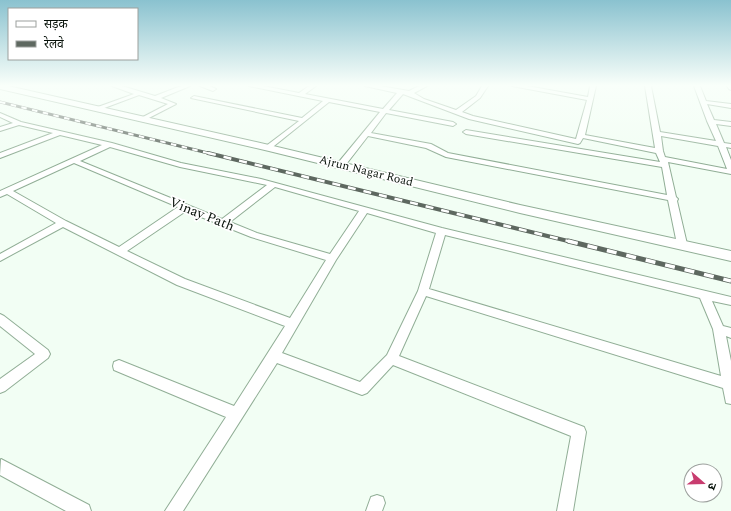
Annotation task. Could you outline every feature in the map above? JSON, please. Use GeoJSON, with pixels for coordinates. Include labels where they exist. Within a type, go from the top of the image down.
{"type":"FeatureCollection","features":[{"type":"Feature","properties":{"kind":"street","name":"Ajrun Nagar Road"},"geometry":{"type":"LineString","coordinates":[[101,110],[341,165],[520,209],[731,256]]}},
{"type":"Feature","properties":{"kind":"street"},"geometry":{"type":"LineString","coordinates":[[143,119],[161,110]]}},
{"type":"Feature","properties":{"kind":"street"},"geometry":{"type":"LineString","coordinates":[[253,110],[304,120]]}},
{"type":"Feature","properties":{"kind":"street"},"geometry":{"type":"LineString","coordinates":[[269,148],[316,110]]}},
{"type":"Feature","properties":{"kind":"street"},"geometry":{"type":"LineString","coordinates":[[377,110],[453,124]]}},
{"type":"Feature","properties":{"kind":"street"},"geometry":{"type":"LineString","coordinates":[[449,110],[506,127],[659,151]]}},
{"type":"Feature","properties":{"kind":"street"},"geometry":{"type":"LineString","coordinates":[[457,113],[461,110]]}},
{"type":"Feature","properties":{"kind":"street"},"geometry":{"type":"LineString","coordinates":[[579,139],[588,110]]}},
{"type":"Feature","properties":{"kind":"street"},"geometry":{"type":"LineString","coordinates":[[653,110],[659,151],[664,162],[674,199],[682,244]]}},
{"type":"Feature","properties":{"kind":"street"},"geometry":{"type":"LineString","coordinates":[[466,132],[731,171],[722,144],[706,110]]}},
{"type":"Feature","properties":{"kind":"street"},"geometry":{"type":"LineString","coordinates":[[341,165],[368,134],[383,111]]}},
{"type":"Feature","properties":{"kind":"street"},"geometry":{"type":"LineString","coordinates":[[0,115],[19,123],[109,145],[180,165],[273,185],[441,232],[731,301]]}},
{"type":"Feature","properties":{"kind":"street"},"geometry":{"type":"LineString","coordinates":[[710,121],[731,124]]}},
{"type":"Feature","properties":{"kind":"street"},"geometry":{"type":"LineString","coordinates":[[0,129],[19,123]]}},
{"type":"Feature","properties":{"kind":"street"},"geometry":{"type":"LineString","coordinates":[[0,156],[60,133]]}},
{"type":"Feature","properties":{"kind":"street"},"geometry":{"type":"LineString","coordinates":[[657,133],[731,146]]}},
{"type":"Feature","properties":{"kind":"street"},"geometry":{"type":"LineString","coordinates":[[368,134],[428,146],[446,155],[674,199]]}},
{"type":"Feature","properties":{"kind":"street"},"geometry":{"type":"LineString","coordinates":[[3,193],[109,145]]}},
{"type":"Feature","properties":{"kind":"street","name":"Vinay Path"},"geometry":{"type":"LineString","coordinates":[[75,161],[223,223],[268,239],[332,258]]}},
{"type":"Feature","properties":{"kind":"street"},"geometry":{"type":"LineString","coordinates":[[223,223],[273,185]]}},
{"type":"Feature","properties":{"kind":"street"},"geometry":{"type":"LineString","coordinates":[[3,193],[181,282],[292,324]]}},
{"type":"Feature","properties":{"kind":"street"},"geometry":{"type":"LineString","coordinates":[[119,251],[185,207]]}},
{"type":"Feature","properties":{"kind":"street"},"geometry":{"type":"LineString","coordinates":[[173,511],[274,356],[332,258],[364,211]]}},
{"type":"Feature","properties":{"kind":"street"},"geometry":{"type":"LineString","coordinates":[[0,258],[63,223]]}},
{"type":"Feature","properties":{"kind":"street"},"geometry":{"type":"LineString","coordinates":[[274,356],[362,389],[391,359],[423,291],[441,232]]}},
{"type":"Feature","properties":{"kind":"street"},"geometry":{"type":"LineString","coordinates":[[423,291],[728,384]]}},
{"type":"Feature","properties":{"kind":"street"},"geometry":{"type":"LineString","coordinates":[[704,294],[719,329],[731,398]]}},
{"type":"Feature","properties":{"kind":"street"},"geometry":{"type":"LineString","coordinates":[[0,319],[44,354],[0,386]]}},
{"type":"Feature","properties":{"kind":"street"},"geometry":{"type":"LineString","coordinates":[[719,329],[731,333]]}},
{"type":"Feature","properties":{"kind":"street"},"geometry":{"type":"LineString","coordinates":[[391,359],[579,432],[565,511]]}},
{"type":"Feature","properties":{"kind":"street"},"geometry":{"type":"LineString","coordinates":[[119,366],[237,414]]}},
{"type":"Feature","properties":{"kind":"street"},"geometry":{"type":"LineString","coordinates":[[1,467],[83,511]]}},
{"type":"Feature","properties":{"kind":"railway"},"geometry":{"type":"LineString","coordinates":[[32,110],[212,154]]}},
{"type":"Feature","properties":{"kind":"railway"},"geometry":{"type":"LineString","coordinates":[[208,153],[572,242]]}},
{"type":"Feature","properties":{"kind":"railway"},"geometry":{"type":"LineString","coordinates":[[568,241],[731,281]]}}]}
